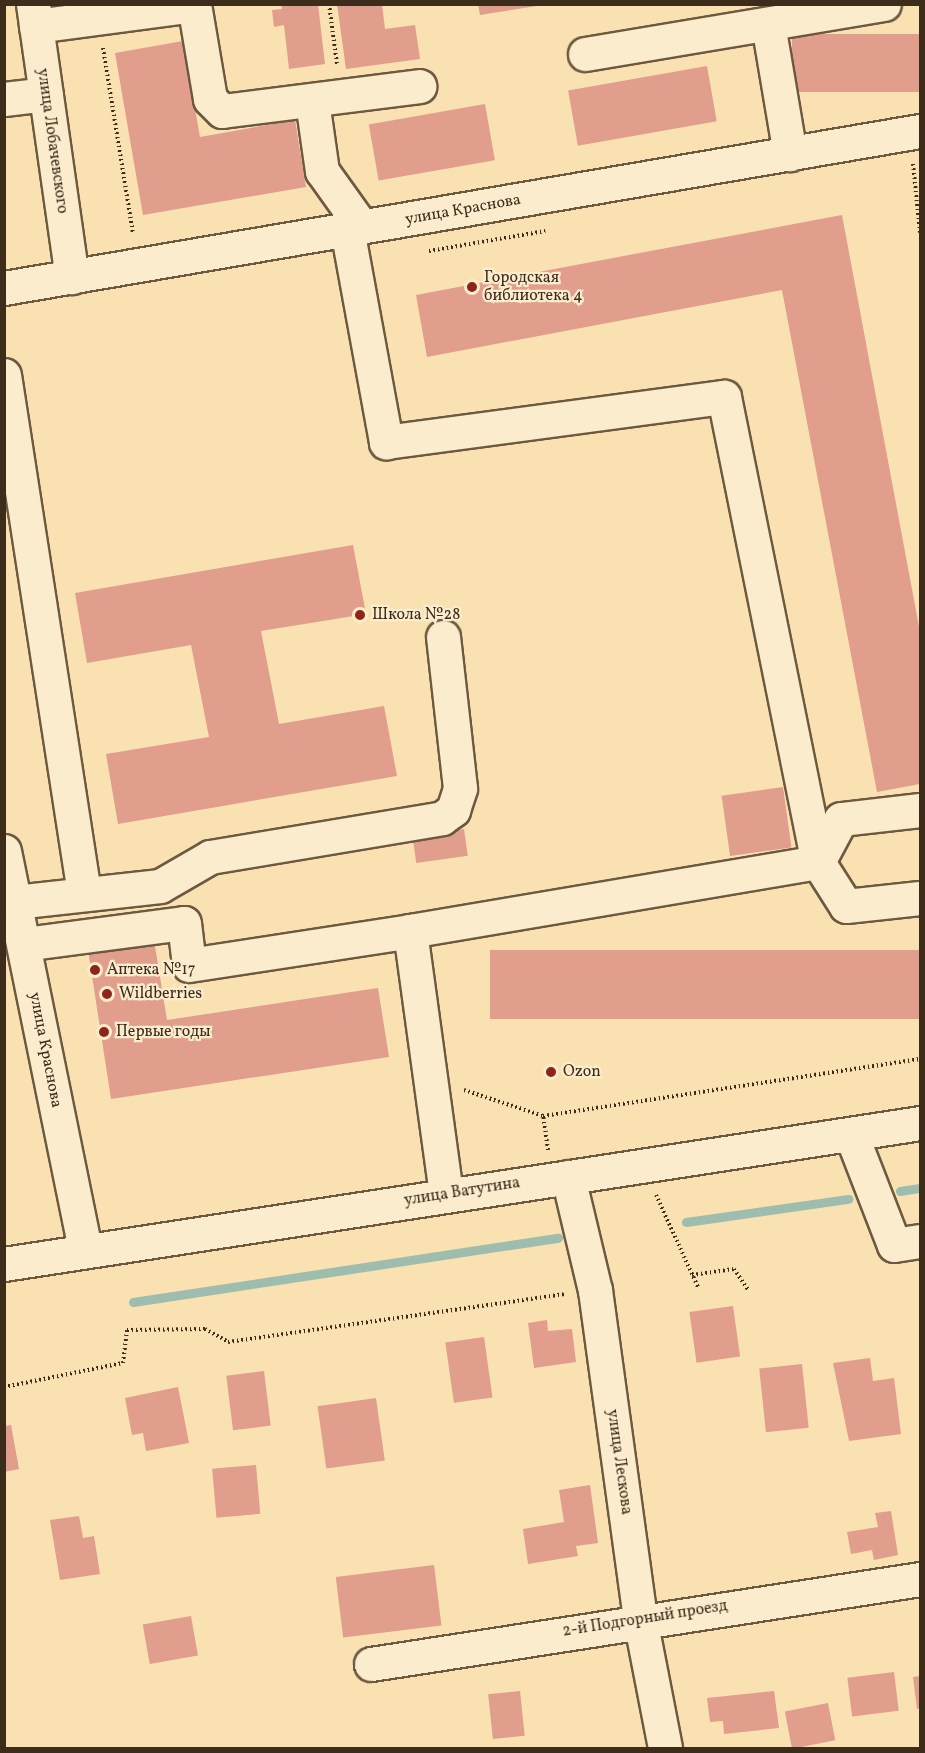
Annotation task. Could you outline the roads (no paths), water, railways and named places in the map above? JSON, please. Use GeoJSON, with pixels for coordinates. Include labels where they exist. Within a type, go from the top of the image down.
{"type":"FeatureCollection","features":[{"type":"Feature","properties":{"kind":"street"},"geometry":{"type":"LineString","coordinates":[[35,15],[98,18],[194,5],[215,106],[230,113],[420,86]]}},
{"type":"Feature","properties":{"kind":"street"},"geometry":{"type":"LineString","coordinates":[[585,54],[882,5]]}},
{"type":"Feature","properties":{"kind":"street","name":"улица Лобачевского"},"geometry":{"type":"LineString","coordinates":[[35,15],[72,277]]}},
{"type":"Feature","properties":{"kind":"street"},"geometry":{"type":"LineString","coordinates":[[768,24],[790,154]]}},
{"type":"Feature","properties":{"kind":"street"},"geometry":{"type":"LineString","coordinates":[[4,99],[46,93]]}},
{"type":"Feature","properties":{"kind":"street"},"geometry":{"type":"LineString","coordinates":[[327,99],[322,171],[354,228],[386,442],[724,397],[818,862],[846,906],[921,898]]}},
{"type":"Feature","properties":{"kind":"street","name":"улица Краснова"},"geometry":{"type":"LineString","coordinates":[[4,288],[915,132]]}},
{"type":"Feature","properties":{"kind":"street"},"geometry":{"type":"LineString","coordinates":[[4,375],[84,893]]}},
{"type":"Feature","properties":{"kind":"street"},"geometry":{"type":"LineString","coordinates":[[15,902],[160,886],[210,857],[442,818],[453,810],[460,788],[443,637]]}},
{"type":"Feature","properties":{"kind":"street"},"geometry":{"type":"LineString","coordinates":[[818,862],[841,819],[921,810]]}},
{"type":"Feature","properties":{"kind":"street","name":"улица Краснова"},"geometry":{"type":"LineString","coordinates":[[4,851],[84,1250]]}},
{"type":"Feature","properties":{"kind":"street"},"geometry":{"type":"LineString","coordinates":[[24,944],[184,923],[189,965],[410,931],[818,862]]}},
{"type":"Feature","properties":{"kind":"street"},"geometry":{"type":"LineString","coordinates":[[410,931],[446,1195]]}},
{"type":"Feature","properties":{"kind":"street","name":"улица Ватутина"},"geometry":{"type":"LineString","coordinates":[[4,1264],[921,1123]]}},
{"type":"Feature","properties":{"kind":"street"},"geometry":{"type":"LineString","coordinates":[[851,1134],[894,1245],[921,1241]]}},
{"type":"Feature","properties":{"kind":"street","name":"улица Лескова"},"geometry":{"type":"LineString","coordinates":[[561,1178],[595,1290],[640,1619],[665,1749]]}},
{"type":"Feature","properties":{"kind":"street","name":"2-й Подгорный проезд"},"geometry":{"type":"LineString","coordinates":[[371,1664],[640,1619],[921,1580]]}},
{"type":"Feature","properties":{"kind":"waterway"},"geometry":{"type":"LineString","coordinates":[[900,1191],[920,1188]]}},
{"type":"Feature","properties":{"kind":"waterway"},"geometry":{"type":"LineString","coordinates":[[686,1222],[848,1199]]}},
{"type":"Feature","properties":{"kind":"waterway"},"geometry":{"type":"LineString","coordinates":[[133,1302],[558,1238]]}},
{"type":"Feature","properties":{"kind":"place","name":"Городская библиотека 4"},"geometry":{"type":"Point","coordinates":[472,287]}},
{"type":"Feature","properties":{"kind":"place","name":"Школа №28"},"geometry":{"type":"Point","coordinates":[360,615]}},
{"type":"Feature","properties":{"kind":"place","name":"Аптека №17"},"geometry":{"type":"Point","coordinates":[95,970]}},
{"type":"Feature","properties":{"kind":"place","name":"Wildberries"},"geometry":{"type":"Point","coordinates":[107,994]}},
{"type":"Feature","properties":{"kind":"place","name":"Первые годы"},"geometry":{"type":"Point","coordinates":[104,1032]}},
{"type":"Feature","properties":{"kind":"place","name":"Ozon"},"geometry":{"type":"Point","coordinates":[551,1072]}}]}
